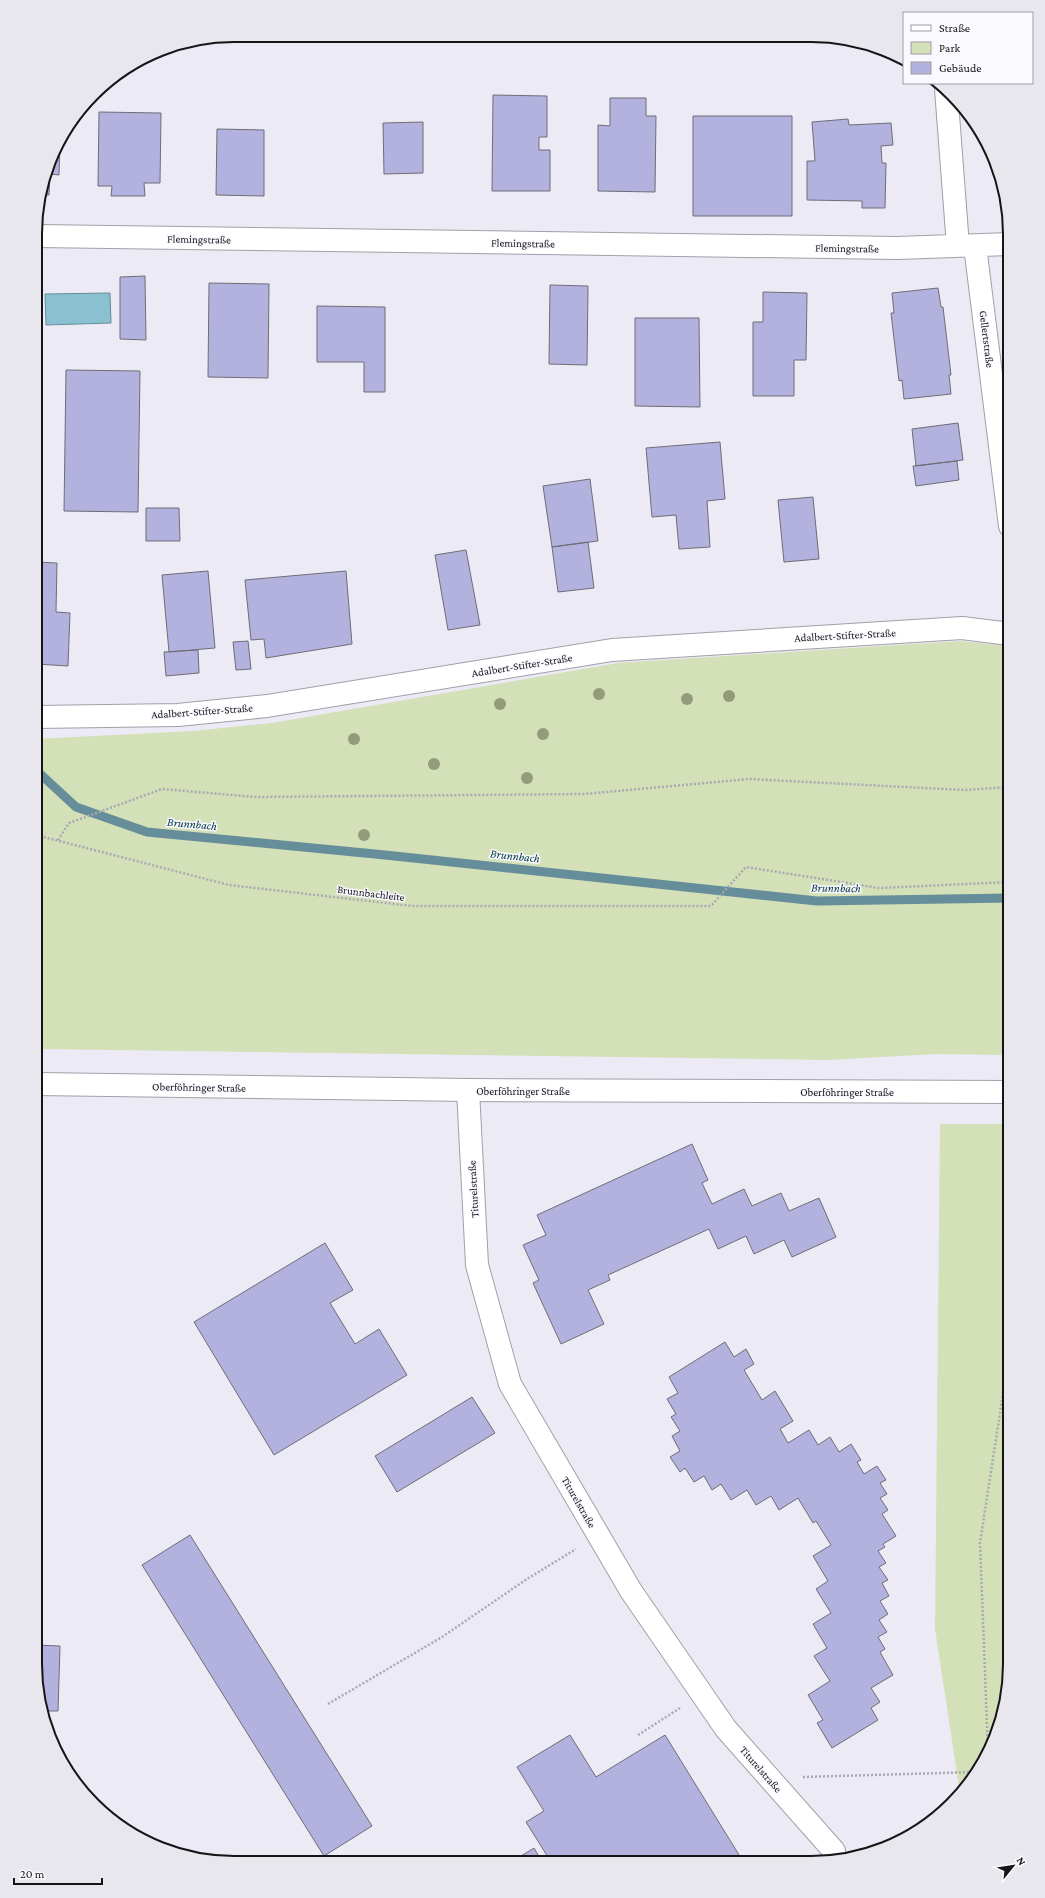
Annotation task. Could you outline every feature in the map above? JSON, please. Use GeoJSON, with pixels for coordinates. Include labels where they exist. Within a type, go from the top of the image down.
{"type":"FeatureCollection","features":[{"type":"Feature","properties":{"kind":"street","name":"Gellertstraße"},"geometry":{"type":"LineString","coordinates":[[947,98],[967,246],[1003,480]]}},
{"type":"Feature","properties":{"kind":"street","name":"Flemingstraße"},"geometry":{"type":"LineString","coordinates":[[42,236],[897,248],[1003,244]]}},
{"type":"Feature","properties":{"kind":"street","name":"Adalbert-Stifter-Straße"},"geometry":{"type":"LineString","coordinates":[[42,717],[178,715],[267,706],[612,650],[962,628],[1003,633]]}},
{"type":"Feature","properties":{"kind":"street","name":"Oberföhringer Straße"},"geometry":{"type":"LineString","coordinates":[[42,1084],[468,1090],[1003,1092]]}},
{"type":"Feature","properties":{"kind":"street","name":"Titurelstraße"},"geometry":{"type":"LineString","coordinates":[[468,1090],[477,1265],[508,1377],[514,1391],[631,1591],[726,1729],[834,1852]]}},
{"type":"Feature","properties":{"kind":"path"},"geometry":{"type":"LineString","coordinates":[[58,840],[69,823],[162,789],[255,798],[584,794],[749,780],[964,790],[1003,787]]}},
{"type":"Feature","properties":{"kind":"path","name":"Brunnbachleite"},"geometry":{"type":"LineString","coordinates":[[42,836],[229,885],[412,906],[711,906],[746,867],[879,888],[1003,882]]}},
{"type":"Feature","properties":{"kind":"path"},"geometry":{"type":"LineString","coordinates":[[987,1738],[980,1543],[1003,1394]]}},
{"type":"Feature","properties":{"kind":"path"},"geometry":{"type":"LineString","coordinates":[[328,1704],[442,1637],[527,1579],[598,1535]]}},
{"type":"Feature","properties":{"kind":"path"},"geometry":{"type":"LineString","coordinates":[[638,1735],[668,1716]]}},
{"type":"Feature","properties":{"kind":"path"},"geometry":{"type":"LineString","coordinates":[[769,1778],[970,1772]]}},
{"type":"Feature","properties":{"kind":"green space"},"geometry":{"type":"Polygon","coordinates":[[[960,641],[1003,645],[1003,1055],[934,1054],[830,1060],[42,1049],[42,739],[193,731],[272,723],[618,663],[960,641]]]}},
{"type":"Feature","properties":{"kind":"green space"},"geometry":{"type":"Polygon","coordinates":[[[940,1124],[1003,1124],[1003,1676],[993,1726],[971,1771],[959,1786],[935,1629],[940,1124]]]}},
{"type":"Feature","properties":{"kind":"water"},"geometry":{"type":"Polygon","coordinates":[[[110,293],[111,323],[46,325],[45,294],[110,293]]]}},
{"type":"Feature","properties":{"kind":"building"},"geometry":{"type":"Polygon","coordinates":[[[493,95],[547,96],[547,137],[539,137],[539,150],[550,150],[550,191],[492,191],[493,95]]]}},
{"type":"Feature","properties":{"kind":"building"},"geometry":{"type":"Polygon","coordinates":[[[610,98],[646,98],[646,116],[656,116],[655,192],[598,191],[598,125],[610,126],[610,98]]]}},
{"type":"Feature","properties":{"kind":"building"},"geometry":{"type":"Polygon","coordinates":[[[99,112],[161,113],[160,183],[144,183],[145,196],[111,196],[112,186],[98,186],[99,112]]]}},
{"type":"Feature","properties":{"kind":"building"},"geometry":{"type":"Polygon","coordinates":[[[693,116],[792,116],[792,216],[693,216],[693,116]]]}},
{"type":"Feature","properties":{"kind":"building"},"geometry":{"type":"Polygon","coordinates":[[[848,119],[849,125],[891,123],[893,145],[881,146],[882,163],[886,163],[885,208],[862,208],[862,201],[807,200],[807,161],[815,161],[812,122],[848,119]]]}},
{"type":"Feature","properties":{"kind":"building"},"geometry":{"type":"Polygon","coordinates":[[[423,122],[423,173],[384,174],[383,123],[423,122]]]}},
{"type":"Feature","properties":{"kind":"building"},"geometry":{"type":"Polygon","coordinates":[[[217,129],[264,130],[264,196],[216,195],[217,129]]]}},
{"type":"Feature","properties":{"kind":"building"},"geometry":{"type":"Polygon","coordinates":[[[60,155],[59,175],[51,174],[60,155]]]}},
{"type":"Feature","properties":{"kind":"building"},"geometry":{"type":"Polygon","coordinates":[[[50,181],[49,195],[46,195],[50,181]]]}},
{"type":"Feature","properties":{"kind":"building"},"geometry":{"type":"Polygon","coordinates":[[[145,276],[146,340],[120,339],[120,277],[145,276]]]}},
{"type":"Feature","properties":{"kind":"building"},"geometry":{"type":"Polygon","coordinates":[[[209,283],[269,284],[268,378],[208,377],[209,283]]]}},
{"type":"Feature","properties":{"kind":"building"},"geometry":{"type":"Polygon","coordinates":[[[550,285],[588,286],[587,365],[549,364],[550,285]]]}},
{"type":"Feature","properties":{"kind":"building"},"geometry":{"type":"Polygon","coordinates":[[[938,288],[941,307],[943,307],[951,375],[949,375],[951,394],[904,399],[902,380],[899,381],[891,313],[894,313],[892,293],[938,288]]]}},
{"type":"Feature","properties":{"kind":"building"},"geometry":{"type":"Polygon","coordinates":[[[763,292],[807,293],[806,360],[794,360],[794,396],[753,396],[753,322],[763,322],[763,292]]]}},
{"type":"Feature","properties":{"kind":"building"},"geometry":{"type":"Polygon","coordinates":[[[317,306],[385,307],[385,392],[364,392],[364,362],[317,362],[317,306]]]}},
{"type":"Feature","properties":{"kind":"building"},"geometry":{"type":"Polygon","coordinates":[[[635,318],[699,318],[700,407],[635,406],[635,318]]]}},
{"type":"Feature","properties":{"kind":"building"},"geometry":{"type":"Polygon","coordinates":[[[66,370],[140,371],[138,512],[64,511],[66,370]]]}},
{"type":"Feature","properties":{"kind":"building"},"geometry":{"type":"Polygon","coordinates":[[[958,423],[963,460],[916,466],[912,429],[958,423]]]}},
{"type":"Feature","properties":{"kind":"building"},"geometry":{"type":"Polygon","coordinates":[[[720,442],[725,499],[707,501],[710,547],[679,549],[676,515],[652,517],[646,448],[720,442]]]}},
{"type":"Feature","properties":{"kind":"building"},"geometry":{"type":"Polygon","coordinates":[[[957,461],[959,480],[916,486],[913,466],[957,461]]]}},
{"type":"Feature","properties":{"kind":"building"},"geometry":{"type":"Polygon","coordinates":[[[590,479],[598,541],[552,547],[543,486],[590,479]]]}},
{"type":"Feature","properties":{"kind":"building"},"geometry":{"type":"Polygon","coordinates":[[[813,497],[819,559],[784,562],[778,500],[813,497]]]}},
{"type":"Feature","properties":{"kind":"building"},"geometry":{"type":"Polygon","coordinates":[[[146,508],[179,508],[180,541],[146,541],[146,508]]]}},
{"type":"Feature","properties":{"kind":"building"},"geometry":{"type":"Polygon","coordinates":[[[588,542],[594,588],[558,592],[552,547],[588,542]]]}},
{"type":"Feature","properties":{"kind":"building"},"geometry":{"type":"Polygon","coordinates":[[[466,550],[480,625],[448,630],[435,555],[466,550]]]}},
{"type":"Feature","properties":{"kind":"building"},"geometry":{"type":"Polygon","coordinates":[[[42,562],[57,563],[56,612],[70,613],[68,666],[42,664],[42,562]]]}},
{"type":"Feature","properties":{"kind":"building"},"geometry":{"type":"Polygon","coordinates":[[[208,571],[215,648],[169,652],[162,575],[208,571]]]}},
{"type":"Feature","properties":{"kind":"building"},"geometry":{"type":"Polygon","coordinates":[[[346,571],[352,644],[266,658],[264,639],[251,640],[245,580],[346,571]]]}},
{"type":"Feature","properties":{"kind":"building"},"geometry":{"type":"Polygon","coordinates":[[[248,641],[251,669],[236,670],[233,642],[248,641]]]}},
{"type":"Feature","properties":{"kind":"building"},"geometry":{"type":"Polygon","coordinates":[[[198,650],[199,673],[166,676],[164,652],[198,650]]]}},
{"type":"Feature","properties":{"kind":"building"},"geometry":{"type":"Polygon","coordinates":[[[692,1144],[708,1180],[702,1183],[712,1204],[744,1189],[752,1206],[781,1193],[789,1211],[819,1198],[836,1237],[792,1257],[784,1240],[754,1254],[746,1236],[718,1249],[709,1229],[608,1275],[610,1280],[588,1290],[604,1324],[561,1344],[533,1283],[539,1280],[523,1245],[546,1235],[537,1215],[692,1144]]]}},
{"type":"Feature","properties":{"kind":"building"},"geometry":{"type":"Polygon","coordinates":[[[325,1243],[353,1290],[330,1303],[355,1344],[379,1329],[407,1375],[274,1455],[194,1322],[325,1243]]]}},
{"type":"Feature","properties":{"kind":"building"},"geometry":{"type":"Polygon","coordinates":[[[725,1342],[734,1357],[746,1349],[754,1364],[744,1370],[762,1400],[775,1391],[793,1421],[780,1429],[788,1443],[809,1430],[818,1445],[830,1437],[839,1452],[851,1444],[861,1460],[857,1462],[864,1474],[877,1466],[886,1480],[880,1483],[887,1494],[880,1498],[888,1510],[882,1514],[896,1536],[883,1544],[885,1547],[878,1551],[886,1563],[879,1567],[888,1580],[882,1583],[889,1596],[880,1601],[888,1614],[879,1620],[887,1632],[878,1637],[885,1649],[880,1652],[893,1675],[871,1688],[880,1702],[871,1708],[878,1720],[832,1748],[817,1723],[823,1720],[808,1695],[830,1681],[814,1656],[827,1648],[813,1624],[831,1613],[816,1589],[828,1581],[813,1556],[831,1545],[816,1521],[813,1523],[798,1498],[779,1510],[771,1496],[756,1505],[747,1490],[731,1500],[721,1484],[712,1490],[704,1476],[694,1482],[685,1468],[680,1472],[670,1457],[680,1451],[672,1436],[680,1431],[671,1417],[676,1414],[667,1399],[678,1393],[669,1377],[725,1342]]]}},
{"type":"Feature","properties":{"kind":"building"},"geometry":{"type":"Polygon","coordinates":[[[472,1397],[495,1433],[397,1492],[375,1456],[472,1397]]]}},
{"type":"Feature","properties":{"kind":"building"},"geometry":{"type":"Polygon","coordinates":[[[190,1535],[372,1826],[324,1856],[142,1565],[190,1535]]]}},
{"type":"Feature","properties":{"kind":"building"},"geometry":{"type":"Polygon","coordinates":[[[42,1645],[60,1646],[58,1711],[48,1711],[42,1676],[42,1645]]]}},
{"type":"Feature","properties":{"kind":"building"},"geometry":{"type":"Polygon","coordinates":[[[570,1735],[596,1777],[665,1735],[740,1856],[547,1856],[526,1822],[544,1811],[517,1767],[570,1735]]]}},
{"type":"Feature","properties":{"kind":"building"},"geometry":{"type":"Polygon","coordinates":[[[534,1848],[539,1856],[521,1856],[534,1848]]]}},
{"type":"Feature","properties":{"kind":"waterway","name":"Brunnbach"},"geometry":{"type":"LineString","coordinates":[[42,776],[76,807],[147,832],[385,855],[817,901],[1003,898]]}}]}
